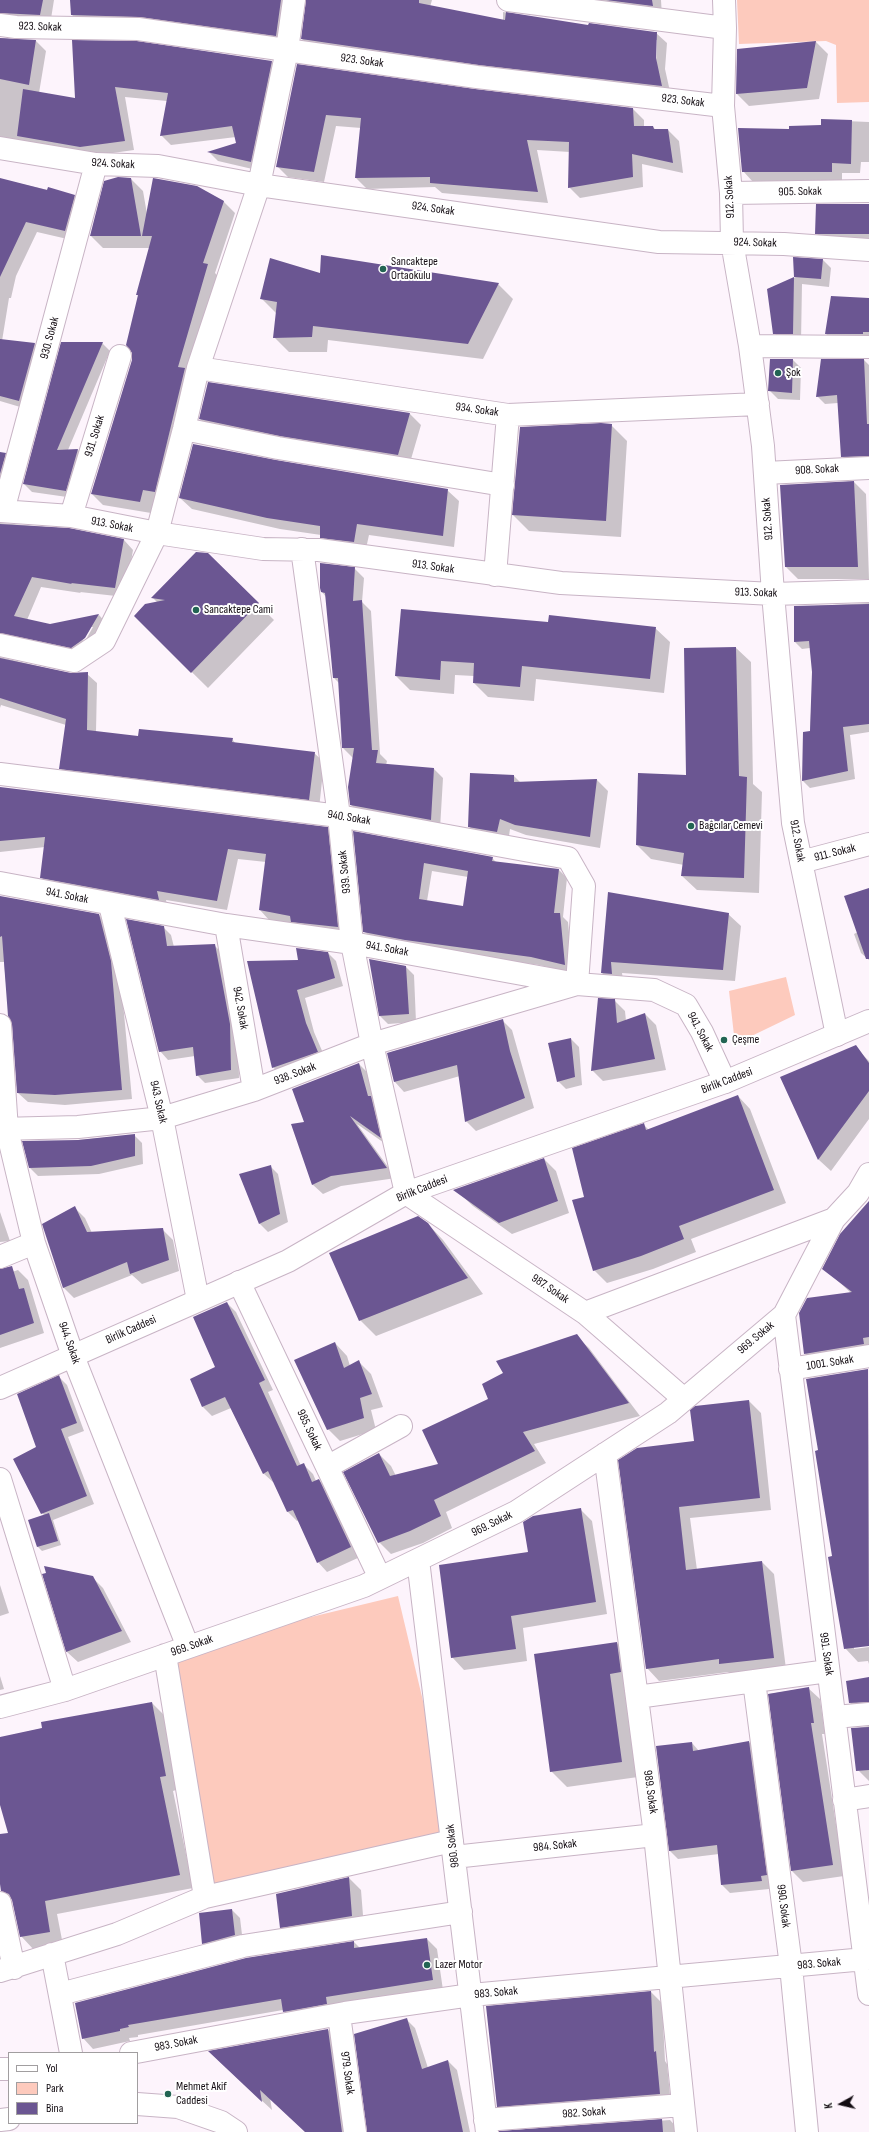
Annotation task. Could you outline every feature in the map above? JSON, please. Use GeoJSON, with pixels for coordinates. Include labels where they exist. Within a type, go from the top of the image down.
{"type":"FeatureCollection","features":[{"type":"Feature","properties":{"kind":"street"},"geometry":{"type":"LineString","coordinates":[[0,645],[74,661],[104,641],[157,533],[198,368],[259,185],[287,50],[294,0]]}},
{"type":"Feature","properties":{"kind":"street"},"geometry":{"type":"LineString","coordinates":[[508,0],[581,5],[725,28]]}},
{"type":"Feature","properties":{"kind":"street","name":"912. Sokak"},"geometry":{"type":"LineString","coordinates":[[724,0],[725,28],[723,106],[731,193],[732,242],[750,346],[758,404],[765,473],[773,594],[793,824],[837,1035]]}},
{"type":"Feature","properties":{"kind":"street","name":"923. Sokak"},"geometry":{"type":"LineString","coordinates":[[0,25],[16,27],[138,29],[477,77],[723,106]]}},
{"type":"Feature","properties":{"kind":"street","name":"924. Sokak"},"geometry":{"type":"LineString","coordinates":[[0,148],[96,164],[158,166],[259,185],[659,242],[732,242],[869,250]]}},
{"type":"Feature","properties":{"kind":"street","name":"930. Sokak"},"geometry":{"type":"LineString","coordinates":[[2,511],[96,164]]}},
{"type":"Feature","properties":{"kind":"street","name":"905. Sokak"},"geometry":{"type":"LineString","coordinates":[[731,193],[869,191]]}},
{"type":"Feature","properties":{"kind":"street"},"geometry":{"type":"LineString","coordinates":[[750,346],[869,347]]}},
{"type":"Feature","properties":{"kind":"street","name":"931. Sokak"},"geometry":{"type":"LineString","coordinates":[[71,516],[120,356]]}},
{"type":"Feature","properties":{"kind":"street","name":"934. Sokak"},"geometry":{"type":"LineString","coordinates":[[198,368],[508,415],[758,404]]}},
{"type":"Feature","properties":{"kind":"street"},"geometry":{"type":"LineString","coordinates":[[495,575],[508,415]]}},
{"type":"Feature","properties":{"kind":"street"},"geometry":{"type":"LineString","coordinates":[[184,428],[278,448],[503,484]]}},
{"type":"Feature","properties":{"kind":"street","name":"908. Sokak"},"geometry":{"type":"LineString","coordinates":[[765,473],[869,468]]}},
{"type":"Feature","properties":{"kind":"street","name":"913. Sokak"},"geometry":{"type":"LineString","coordinates":[[2,511],[71,516],[157,533],[263,549],[302,549],[495,575],[567,583],[773,594],[869,591]]}},
{"type":"Feature","properties":{"kind":"street","name":"939. Sokak"},"geometry":{"type":"LineString","coordinates":[[302,549],[338,816],[352,943],[372,1044],[406,1193]]}},
{"type":"Feature","properties":{"kind":"street","name":"940. Sokak"},"geometry":{"type":"LineString","coordinates":[[0,774],[338,816],[568,858],[584,886],[577,984]]}},
{"type":"Feature","properties":{"kind":"street","name":"911. Sokak"},"geometry":{"type":"LineString","coordinates":[[801,862],[869,844]]}},
{"type":"Feature","properties":{"kind":"street","name":"941. Sokak"},"geometry":{"type":"LineString","coordinates":[[0,882],[110,905],[226,925],[352,943],[577,984],[654,990],[686,1005],[702,1032],[725,1082]]}},
{"type":"Feature","properties":{"kind":"street","name":"943. Sokak"},"geometry":{"type":"LineString","coordinates":[[110,905],[162,1118],[198,1300]]}},
{"type":"Feature","properties":{"kind":"street","name":"942. Sokak"},"geometry":{"type":"LineString","coordinates":[[226,925],[254,1090]]}},
{"type":"Feature","properties":{"kind":"street","name":"938. Sokak"},"geometry":{"type":"LineString","coordinates":[[4,1140],[78,1127],[162,1118],[254,1090],[372,1044],[577,984]]}},
{"type":"Feature","properties":{"kind":"street","name":"Birlik Caddesi"},"geometry":{"type":"LineString","coordinates":[[0,1388],[288,1260],[406,1193],[725,1082],[869,1021]]}},
{"type":"Feature","properties":{"kind":"street","name":"944. Sokak"},"geometry":{"type":"LineString","coordinates":[[0,1025],[4,1140],[34,1243],[73,1356],[188,1647]]}},
{"type":"Feature","properties":{"kind":"street","name":"Birlik Caddesi"},"geometry":{"type":"LineString","coordinates":[[837,1035],[869,1033]]}},
{"type":"Feature","properties":{"kind":"street","name":"969. Sokak"},"geometry":{"type":"LineString","coordinates":[[0,1707],[66,1690],[364,1586],[516,1512],[668,1413],[784,1315],[834,1219],[858,1193],[869,1174]]}},
{"type":"Feature","properties":{"kind":"street","name":"987. Sokak"},"geometry":{"type":"LineString","coordinates":[[406,1193],[585,1313],[684,1399]]}},
{"type":"Feature","properties":{"kind":"street"},"geometry":{"type":"LineString","coordinates":[[585,1313],[834,1219]]}},
{"type":"Feature","properties":{"kind":"street"},"geometry":{"type":"LineString","coordinates":[[0,1257],[34,1243]]}},
{"type":"Feature","properties":{"kind":"street","name":"985. Sokak"},"geometry":{"type":"LineString","coordinates":[[239,1282],[380,1578]]}},
{"type":"Feature","properties":{"kind":"street","name":"991. Sokak"},"geometry":{"type":"LineString","coordinates":[[784,1315],[828,1671],[835,1716],[844,1800],[864,1908],[865,1959],[869,1994]]}},
{"type":"Feature","properties":{"kind":"street","name":"1001. Sokak"},"geometry":{"type":"LineString","coordinates":[[790,1369],[869,1356]]}},
{"type":"Feature","properties":{"kind":"street"},"geometry":{"type":"LineString","coordinates":[[327,1467],[401,1426]]}},
{"type":"Feature","properties":{"kind":"street","name":"989. Sokak"},"geometry":{"type":"LineString","coordinates":[[605,1454],[656,1836],[686,2132]]}},
{"type":"Feature","properties":{"kind":"street"},"geometry":{"type":"LineString","coordinates":[[0,1479],[66,1690]]}},
{"type":"Feature","properties":{"kind":"street","name":"980. Sokak"},"geometry":{"type":"LineString","coordinates":[[418,1560],[486,2126]]}},
{"type":"Feature","properties":{"kind":"street"},"geometry":{"type":"LineString","coordinates":[[166,1655],[205,1897]]}},
{"type":"Feature","properties":{"kind":"street"},"geometry":{"type":"LineString","coordinates":[[637,1696],[828,1671]]}},
{"type":"Feature","properties":{"kind":"street","name":"990. Sokak"},"geometry":{"type":"LineString","coordinates":[[754,1681],[791,1966],[807,2132]]}},
{"type":"Feature","properties":{"kind":"street"},"geometry":{"type":"LineString","coordinates":[[835,1716],[869,1714]]}},
{"type":"Feature","properties":{"kind":"street"},"geometry":{"type":"LineString","coordinates":[[844,1800],[869,1796]]}},
{"type":"Feature","properties":{"kind":"street","name":"984. Sokak"},"geometry":{"type":"LineString","coordinates":[[7,1969],[117,1934],[205,1897],[453,1849],[656,1836]]}},
{"type":"Feature","properties":{"kind":"street"},"geometry":{"type":"LineString","coordinates":[[0,1903],[7,1969]]}},
{"type":"Feature","properties":{"kind":"street"},"geometry":{"type":"LineString","coordinates":[[60,1994],[243,1946],[461,1912]]}},
{"type":"Feature","properties":{"kind":"street"},"geometry":{"type":"LineString","coordinates":[[52,1954],[71,2052]]}},
{"type":"Feature","properties":{"kind":"street","name":"983. Sokak"},"geometry":{"type":"LineString","coordinates":[[136,2052],[339,2014],[471,1995],[865,1959]]}},
{"type":"Feature","properties":{"kind":"street","name":"979. Sokak"},"geometry":{"type":"LineString","coordinates":[[339,2014],[355,2132]]}},
{"type":"Feature","properties":{"kind":"street"},"geometry":{"type":"LineString","coordinates":[[138,2104],[178,2107],[221,2122],[236,2132]]}},
{"type":"Feature","properties":{"kind":"street","name":"982. Sokak"},"geometry":{"type":"LineString","coordinates":[[486,2126],[683,2106]]}},
{"type":"Feature","properties":{"kind":"green space"},"geometry":{"type":"Polygon","coordinates":[[[737,0],[869,0],[869,102],[837,103],[836,45],[826,41],[739,44],[737,0]]]}},
{"type":"Feature","properties":{"kind":"green space"},"geometry":{"type":"Polygon","coordinates":[[[786,977],[795,1015],[735,1044],[729,991],[786,977]]]}},
{"type":"Feature","properties":{"kind":"green space"},"geometry":{"type":"Polygon","coordinates":[[[398,1596],[457,1844],[213,1903],[154,1655],[398,1596]]]}},
{"type":"Feature","properties":{"kind":"building"},"geometry":{"type":"Polygon","coordinates":[[[0,0],[43,0],[40,15],[0,13],[0,0]]]}},
{"type":"Feature","properties":{"kind":"building"},"geometry":{"type":"Polygon","coordinates":[[[70,0],[281,0],[276,36],[140,17],[71,15],[70,0]]]}},
{"type":"Feature","properties":{"kind":"building"},"geometry":{"type":"Polygon","coordinates":[[[306,0],[419,0],[419,3],[505,20],[506,12],[588,25],[589,23],[657,32],[656,58],[662,86],[479,65],[301,39],[306,0]]]}},
{"type":"Feature","properties":{"kind":"building"},"geometry":{"type":"Polygon","coordinates":[[[606,0],[652,0],[653,6],[606,0]]]}},
{"type":"Feature","properties":{"kind":"building"},"geometry":{"type":"Polygon","coordinates":[[[0,38],[36,40],[29,85],[0,79],[0,38]]]}},
{"type":"Feature","properties":{"kind":"building"},"geometry":{"type":"Polygon","coordinates":[[[72,40],[137,41],[272,61],[251,162],[207,152],[236,143],[232,126],[160,136],[168,93],[115,87],[125,141],[80,147],[17,136],[23,89],[75,98],[72,40]]]}},
{"type":"Feature","properties":{"kind":"building"},"geometry":{"type":"Polygon","coordinates":[[[816,41],[807,88],[736,94],[737,49],[816,41]]]}},
{"type":"Feature","properties":{"kind":"building"},"geometry":{"type":"Polygon","coordinates":[[[297,64],[475,89],[633,108],[634,126],[653,126],[654,129],[668,129],[673,163],[632,154],[633,177],[568,188],[569,142],[527,140],[538,192],[430,183],[430,177],[355,178],[361,118],[326,115],[314,172],[276,167],[297,64]]]}},
{"type":"Feature","properties":{"kind":"building"},"geometry":{"type":"Polygon","coordinates":[[[821,119],[852,120],[851,164],[832,163],[832,172],[742,172],[738,128],[789,129],[789,126],[821,125],[821,119]]]}},
{"type":"Feature","properties":{"kind":"building"},"geometry":{"type":"Polygon","coordinates":[[[118,177],[131,178],[141,236],[90,236],[104,181],[118,177]]]}},
{"type":"Feature","properties":{"kind":"building"},"geometry":{"type":"Polygon","coordinates":[[[0,178],[47,190],[48,187],[75,195],[65,231],[26,222],[0,277],[0,178]]]}},
{"type":"Feature","properties":{"kind":"building"},"geometry":{"type":"Polygon","coordinates":[[[153,178],[197,186],[224,201],[203,263],[208,264],[178,367],[185,368],[155,492],[143,490],[140,502],[91,494],[132,360],[132,353],[126,345],[138,295],[136,295],[152,236],[142,236],[153,178]]]}},
{"type":"Feature","properties":{"kind":"building"},"geometry":{"type":"Polygon","coordinates":[[[816,204],[869,204],[869,234],[815,234],[816,204]]]}},
{"type":"Feature","properties":{"kind":"building"},"geometry":{"type":"Polygon","coordinates":[[[321,255],[499,283],[468,344],[313,326],[312,337],[273,338],[277,302],[260,299],[270,258],[320,273],[321,255]]]}},
{"type":"Feature","properties":{"kind":"building"},"geometry":{"type":"Polygon","coordinates":[[[793,257],[823,259],[821,279],[794,277],[793,257]]]}},
{"type":"Feature","properties":{"kind":"building"},"geometry":{"type":"Polygon","coordinates":[[[794,277],[793,334],[773,334],[767,289],[794,277]]]}},
{"type":"Feature","properties":{"kind":"building"},"geometry":{"type":"Polygon","coordinates":[[[831,296],[869,298],[869,332],[863,332],[863,334],[825,334],[831,296]]]}},
{"type":"Feature","properties":{"kind":"building"},"geometry":{"type":"Polygon","coordinates":[[[0,339],[35,343],[19,401],[0,396],[0,339]]]}},
{"type":"Feature","properties":{"kind":"building"},"geometry":{"type":"Polygon","coordinates":[[[61,342],[103,342],[57,450],[78,449],[66,491],[23,484],[61,342]]]}},
{"type":"Feature","properties":{"kind":"building"},"geometry":{"type":"Polygon","coordinates":[[[770,359],[793,359],[792,393],[768,391],[770,359]]]}},
{"type":"Feature","properties":{"kind":"building"},"geometry":{"type":"Polygon","coordinates":[[[821,359],[864,359],[867,424],[869,424],[869,456],[841,457],[837,395],[816,397],[821,359]]]}},
{"type":"Feature","properties":{"kind":"building"},"geometry":{"type":"Polygon","coordinates":[[[208,382],[410,413],[398,455],[280,436],[199,419],[208,382]]]}},
{"type":"Feature","properties":{"kind":"building"},"geometry":{"type":"Polygon","coordinates":[[[601,423],[612,424],[606,521],[512,515],[520,427],[601,423]]]}},
{"type":"Feature","properties":{"kind":"building"},"geometry":{"type":"Polygon","coordinates":[[[193,444],[276,460],[448,489],[443,536],[357,524],[354,542],[320,538],[320,526],[267,518],[179,498],[193,444]]]}},
{"type":"Feature","properties":{"kind":"building"},"geometry":{"type":"Polygon","coordinates":[[[0,452],[6,453],[0,474],[0,452]]]}},
{"type":"Feature","properties":{"kind":"building"},"geometry":{"type":"Polygon","coordinates":[[[854,481],[858,567],[785,567],[780,485],[854,481]]]}},
{"type":"Feature","properties":{"kind":"building"},"geometry":{"type":"Polygon","coordinates":[[[0,524],[69,528],[124,539],[115,588],[71,583],[72,584],[32,577],[14,616],[50,624],[99,614],[85,638],[71,648],[0,633],[0,524]]]}},
{"type":"Feature","properties":{"kind":"building","name":"Sancaktepe Cami"},"geometry":{"type":"Polygon","coordinates":[[[196,552],[208,553],[259,603],[191,673],[134,616],[145,604],[165,600],[151,598],[196,552]]]}},
{"type":"Feature","properties":{"kind":"building"},"geometry":{"type":"Polygon","coordinates":[[[320,563],[355,567],[353,601],[362,600],[372,750],[378,750],[376,763],[434,768],[431,820],[350,805],[348,787],[354,748],[342,748],[338,678],[333,678],[325,593],[321,592],[320,588],[320,563]]]}},
{"type":"Feature","properties":{"kind":"building"},"geometry":{"type":"Polygon","coordinates":[[[869,604],[869,724],[843,727],[848,771],[802,781],[803,732],[810,731],[812,672],[809,641],[794,642],[794,606],[869,604]]]}},
{"type":"Feature","properties":{"kind":"building"},"geometry":{"type":"Polygon","coordinates":[[[401,609],[548,622],[549,615],[656,627],[650,679],[522,666],[520,687],[473,683],[474,663],[441,661],[440,680],[395,676],[401,609]]]}},
{"type":"Feature","properties":{"kind":"building"},"geometry":{"type":"Polygon","coordinates":[[[736,647],[739,776],[747,777],[744,878],[681,876],[684,853],[636,845],[638,773],[686,775],[684,648],[736,647]]]}},
{"type":"Feature","properties":{"kind":"building"},"geometry":{"type":"Polygon","coordinates":[[[0,658],[71,673],[88,672],[87,730],[138,736],[139,729],[233,738],[232,742],[315,752],[309,800],[59,769],[66,719],[0,698],[0,658]]]}},
{"type":"Feature","properties":{"kind":"building"},"geometry":{"type":"Polygon","coordinates":[[[470,773],[514,775],[514,782],[597,779],[590,837],[515,825],[500,819],[497,832],[468,827],[470,773]]]}},
{"type":"Feature","properties":{"kind":"building"},"geometry":{"type":"Polygon","coordinates":[[[0,787],[328,827],[338,927],[291,922],[290,916],[259,910],[266,854],[228,849],[217,901],[157,891],[159,900],[40,878],[45,837],[0,841],[0,787]]]}},
{"type":"Feature","properties":{"kind":"building"},"geometry":{"type":"Polygon","coordinates":[[[353,831],[493,857],[492,861],[559,869],[554,913],[560,913],[565,965],[531,957],[405,940],[363,932],[353,831]],[[424,863],[419,899],[463,906],[468,871],[424,863]]]}},
{"type":"Feature","properties":{"kind":"building"},"geometry":{"type":"Polygon","coordinates":[[[869,888],[869,959],[866,959],[844,896],[869,888]]]}},
{"type":"Feature","properties":{"kind":"building"},"geometry":{"type":"Polygon","coordinates":[[[608,892],[729,913],[723,970],[611,962],[612,974],[601,973],[608,892]]]}},
{"type":"Feature","properties":{"kind":"building"},"geometry":{"type":"Polygon","coordinates":[[[0,896],[99,914],[111,961],[122,1090],[55,1095],[17,1093],[12,1024],[8,1016],[2,936],[0,937],[0,896]]]}},
{"type":"Feature","properties":{"kind":"building"},"geometry":{"type":"Polygon","coordinates":[[[126,919],[164,926],[167,946],[215,944],[230,1024],[231,1070],[196,1076],[193,1047],[159,1052],[126,919]]]}},
{"type":"Feature","properties":{"kind":"building"},"geometry":{"type":"Polygon","coordinates":[[[296,948],[328,952],[335,978],[297,990],[306,1023],[318,1052],[272,1068],[247,961],[298,960],[296,948]]]}},
{"type":"Feature","properties":{"kind":"building"},"geometry":{"type":"Polygon","coordinates":[[[369,959],[406,966],[409,1014],[379,1016],[369,959]]]}},
{"type":"Feature","properties":{"kind":"building"},"geometry":{"type":"Polygon","coordinates":[[[598,998],[615,999],[617,1023],[645,1013],[655,1059],[591,1071],[598,998]]]}},
{"type":"Feature","properties":{"kind":"building"},"geometry":{"type":"Polygon","coordinates":[[[503,1019],[510,1051],[525,1098],[465,1122],[457,1065],[394,1082],[387,1053],[503,1019]]]}},
{"type":"Feature","properties":{"kind":"building"},"geometry":{"type":"Polygon","coordinates":[[[571,1038],[575,1077],[557,1082],[548,1043],[571,1038]]]}},
{"type":"Feature","properties":{"kind":"building"},"geometry":{"type":"Polygon","coordinates":[[[856,1045],[869,1063],[869,1091],[818,1160],[780,1077],[856,1045]]]}},
{"type":"Feature","properties":{"kind":"building"},"geometry":{"type":"Polygon","coordinates":[[[359,1063],[368,1096],[371,1096],[381,1138],[350,1116],[387,1168],[331,1176],[312,1185],[291,1124],[304,1122],[292,1089],[359,1063]]]}},
{"type":"Feature","properties":{"kind":"building"},"geometry":{"type":"Polygon","coordinates":[[[738,1095],[774,1190],[679,1226],[684,1239],[641,1256],[593,1271],[572,1200],[584,1197],[572,1148],[644,1123],[646,1130],[738,1095]]]}},
{"type":"Feature","properties":{"kind":"building"},"geometry":{"type":"Polygon","coordinates":[[[135,1134],[135,1156],[91,1166],[29,1168],[22,1141],[78,1140],[135,1134]]]}},
{"type":"Feature","properties":{"kind":"building"},"geometry":{"type":"Polygon","coordinates":[[[544,1158],[558,1201],[499,1223],[453,1190],[544,1158]]]}},
{"type":"Feature","properties":{"kind":"building"},"geometry":{"type":"Polygon","coordinates":[[[271,1165],[280,1214],[259,1224],[239,1174],[271,1165]]]}},
{"type":"Feature","properties":{"kind":"building"},"geometry":{"type":"Polygon","coordinates":[[[869,1201],[869,1337],[863,1338],[864,1344],[804,1354],[799,1313],[807,1298],[852,1292],[822,1269],[840,1234],[869,1201]]]}},
{"type":"Feature","properties":{"kind":"building"},"geometry":{"type":"Polygon","coordinates":[[[75,1206],[87,1232],[163,1228],[169,1260],[130,1274],[127,1262],[63,1288],[42,1224],[75,1206]]]}},
{"type":"Feature","properties":{"kind":"building"},"geometry":{"type":"Polygon","coordinates":[[[418,1216],[428,1223],[468,1278],[359,1321],[329,1253],[418,1216]]]}},
{"type":"Feature","properties":{"kind":"building"},"geometry":{"type":"Polygon","coordinates":[[[12,1266],[19,1289],[24,1288],[34,1323],[0,1335],[0,1269],[12,1266]]]}},
{"type":"Feature","properties":{"kind":"building"},"geometry":{"type":"Polygon","coordinates":[[[227,1302],[265,1380],[259,1383],[297,1466],[304,1463],[312,1482],[319,1479],[351,1547],[317,1563],[293,1510],[287,1512],[268,1471],[263,1474],[225,1397],[202,1407],[190,1379],[215,1367],[193,1317],[227,1302]]]}},
{"type":"Feature","properties":{"kind":"building"},"geometry":{"type":"Polygon","coordinates":[[[577,1334],[629,1403],[523,1432],[535,1451],[434,1500],[441,1516],[410,1531],[378,1543],[343,1472],[379,1453],[390,1476],[438,1464],[422,1430],[488,1399],[482,1384],[503,1373],[496,1361],[577,1334]]]}},
{"type":"Feature","properties":{"kind":"building"},"geometry":{"type":"Polygon","coordinates":[[[335,1342],[344,1368],[359,1360],[372,1394],[360,1398],[364,1418],[327,1430],[294,1360],[335,1342]]]}},
{"type":"Feature","properties":{"kind":"building"},"geometry":{"type":"Polygon","coordinates":[[[868,1369],[869,1646],[844,1649],[828,1557],[832,1556],[815,1451],[818,1450],[806,1379],[868,1369]]]}},
{"type":"Feature","properties":{"kind":"building"},"geometry":{"type":"Polygon","coordinates":[[[59,1375],[77,1423],[61,1429],[87,1496],[41,1514],[13,1459],[36,1447],[17,1394],[59,1375]]]}},
{"type":"Feature","properties":{"kind":"building"},"geometry":{"type":"Polygon","coordinates":[[[749,1400],[760,1498],[679,1507],[686,1570],[762,1561],[774,1658],[719,1664],[719,1659],[646,1669],[618,1460],[637,1448],[694,1441],[690,1410],[695,1406],[749,1400]]]}},
{"type":"Feature","properties":{"kind":"building"},"geometry":{"type":"Polygon","coordinates":[[[581,1508],[596,1602],[511,1616],[516,1649],[451,1658],[439,1565],[528,1552],[523,1522],[533,1516],[581,1508]]]}},
{"type":"Feature","properties":{"kind":"building"},"geometry":{"type":"Polygon","coordinates":[[[49,1513],[58,1541],[37,1547],[28,1520],[49,1513]]]}},
{"type":"Feature","properties":{"kind":"building"},"geometry":{"type":"Polygon","coordinates":[[[44,1566],[93,1576],[122,1631],[66,1652],[42,1574],[46,1573],[44,1566]]]}},
{"type":"Feature","properties":{"kind":"building"},"geometry":{"type":"Polygon","coordinates":[[[617,1642],[621,1672],[610,1674],[622,1762],[550,1772],[534,1654],[617,1642]]]}},
{"type":"Feature","properties":{"kind":"building"},"geometry":{"type":"Polygon","coordinates":[[[869,1677],[869,1702],[849,1703],[846,1681],[869,1677]]]}},
{"type":"Feature","properties":{"kind":"building"},"geometry":{"type":"Polygon","coordinates":[[[809,1687],[814,1723],[811,1723],[833,1865],[791,1871],[768,1694],[809,1687]]]}},
{"type":"Feature","properties":{"kind":"building"},"geometry":{"type":"Polygon","coordinates":[[[152,1702],[166,1776],[160,1777],[180,1875],[45,1901],[50,1932],[20,1937],[12,1900],[9,1894],[1,1891],[0,1884],[0,1834],[8,1833],[0,1805],[0,1737],[42,1728],[41,1722],[152,1702]]]}},
{"type":"Feature","properties":{"kind":"building"},"geometry":{"type":"Polygon","coordinates":[[[869,1727],[869,1770],[856,1771],[851,1728],[869,1727]]]}},
{"type":"Feature","properties":{"kind":"building"},"geometry":{"type":"Polygon","coordinates":[[[749,1741],[767,1875],[761,1876],[762,1881],[721,1885],[717,1845],[669,1851],[656,1746],[692,1742],[693,1751],[749,1741]]]}},
{"type":"Feature","properties":{"kind":"building"},"geometry":{"type":"Polygon","coordinates":[[[349,1877],[352,1916],[280,1928],[276,1894],[349,1877]]]}},
{"type":"Feature","properties":{"kind":"building"},"geometry":{"type":"Polygon","coordinates":[[[232,1909],[235,1935],[202,1944],[199,1913],[232,1909]]]}},
{"type":"Feature","properties":{"kind":"building"},"geometry":{"type":"Polygon","coordinates":[[[427,1938],[433,1980],[326,1997],[327,2004],[283,2012],[281,1999],[128,2025],[129,2027],[120,2029],[120,2031],[82,2039],[75,2003],[246,1958],[354,1941],[354,1948],[427,1938]]]}},
{"type":"Feature","properties":{"kind":"building"},"geometry":{"type":"Polygon","coordinates":[[[651,1991],[654,2052],[656,2051],[660,2094],[497,2107],[486,2006],[651,1991]]]}},
{"type":"Feature","properties":{"kind":"building"},"geometry":{"type":"Polygon","coordinates":[[[407,2018],[422,2069],[448,2060],[463,2132],[367,2132],[354,2034],[407,2018]]]}},
{"type":"Feature","properties":{"kind":"building"},"geometry":{"type":"Polygon","coordinates":[[[328,2029],[342,2132],[305,2132],[260,2090],[262,2102],[208,2051],[328,2029]]]}},
{"type":"Feature","properties":{"kind":"building"},"geometry":{"type":"Polygon","coordinates":[[[662,2119],[663,2132],[499,2132],[499,2131],[662,2119]]]}},
{"type":"Feature","properties":{"kind":"place","name":"Sancaktepe Ortaokulu"},"geometry":{"type":"Point","coordinates":[383,269]}},
{"type":"Feature","properties":{"kind":"place","name":"Şok"},"geometry":{"type":"Point","coordinates":[778,373]}},
{"type":"Feature","properties":{"kind":"place","name":"Sancaktepe Cami"},"geometry":{"type":"Point","coordinates":[196,610]}},
{"type":"Feature","properties":{"kind":"place","name":"Bağcılar Cemevi"},"geometry":{"type":"Point","coordinates":[691,826]}},
{"type":"Feature","properties":{"kind":"place","name":"Çeşme"},"geometry":{"type":"Point","coordinates":[724,1040]}},
{"type":"Feature","properties":{"kind":"place","name":"Lazer Motor"},"geometry":{"type":"Point","coordinates":[427,1965]}},
{"type":"Feature","properties":{"kind":"place","name":"Mehmet Akif Caddesi"},"geometry":{"type":"Point","coordinates":[168,2094]}}]}
